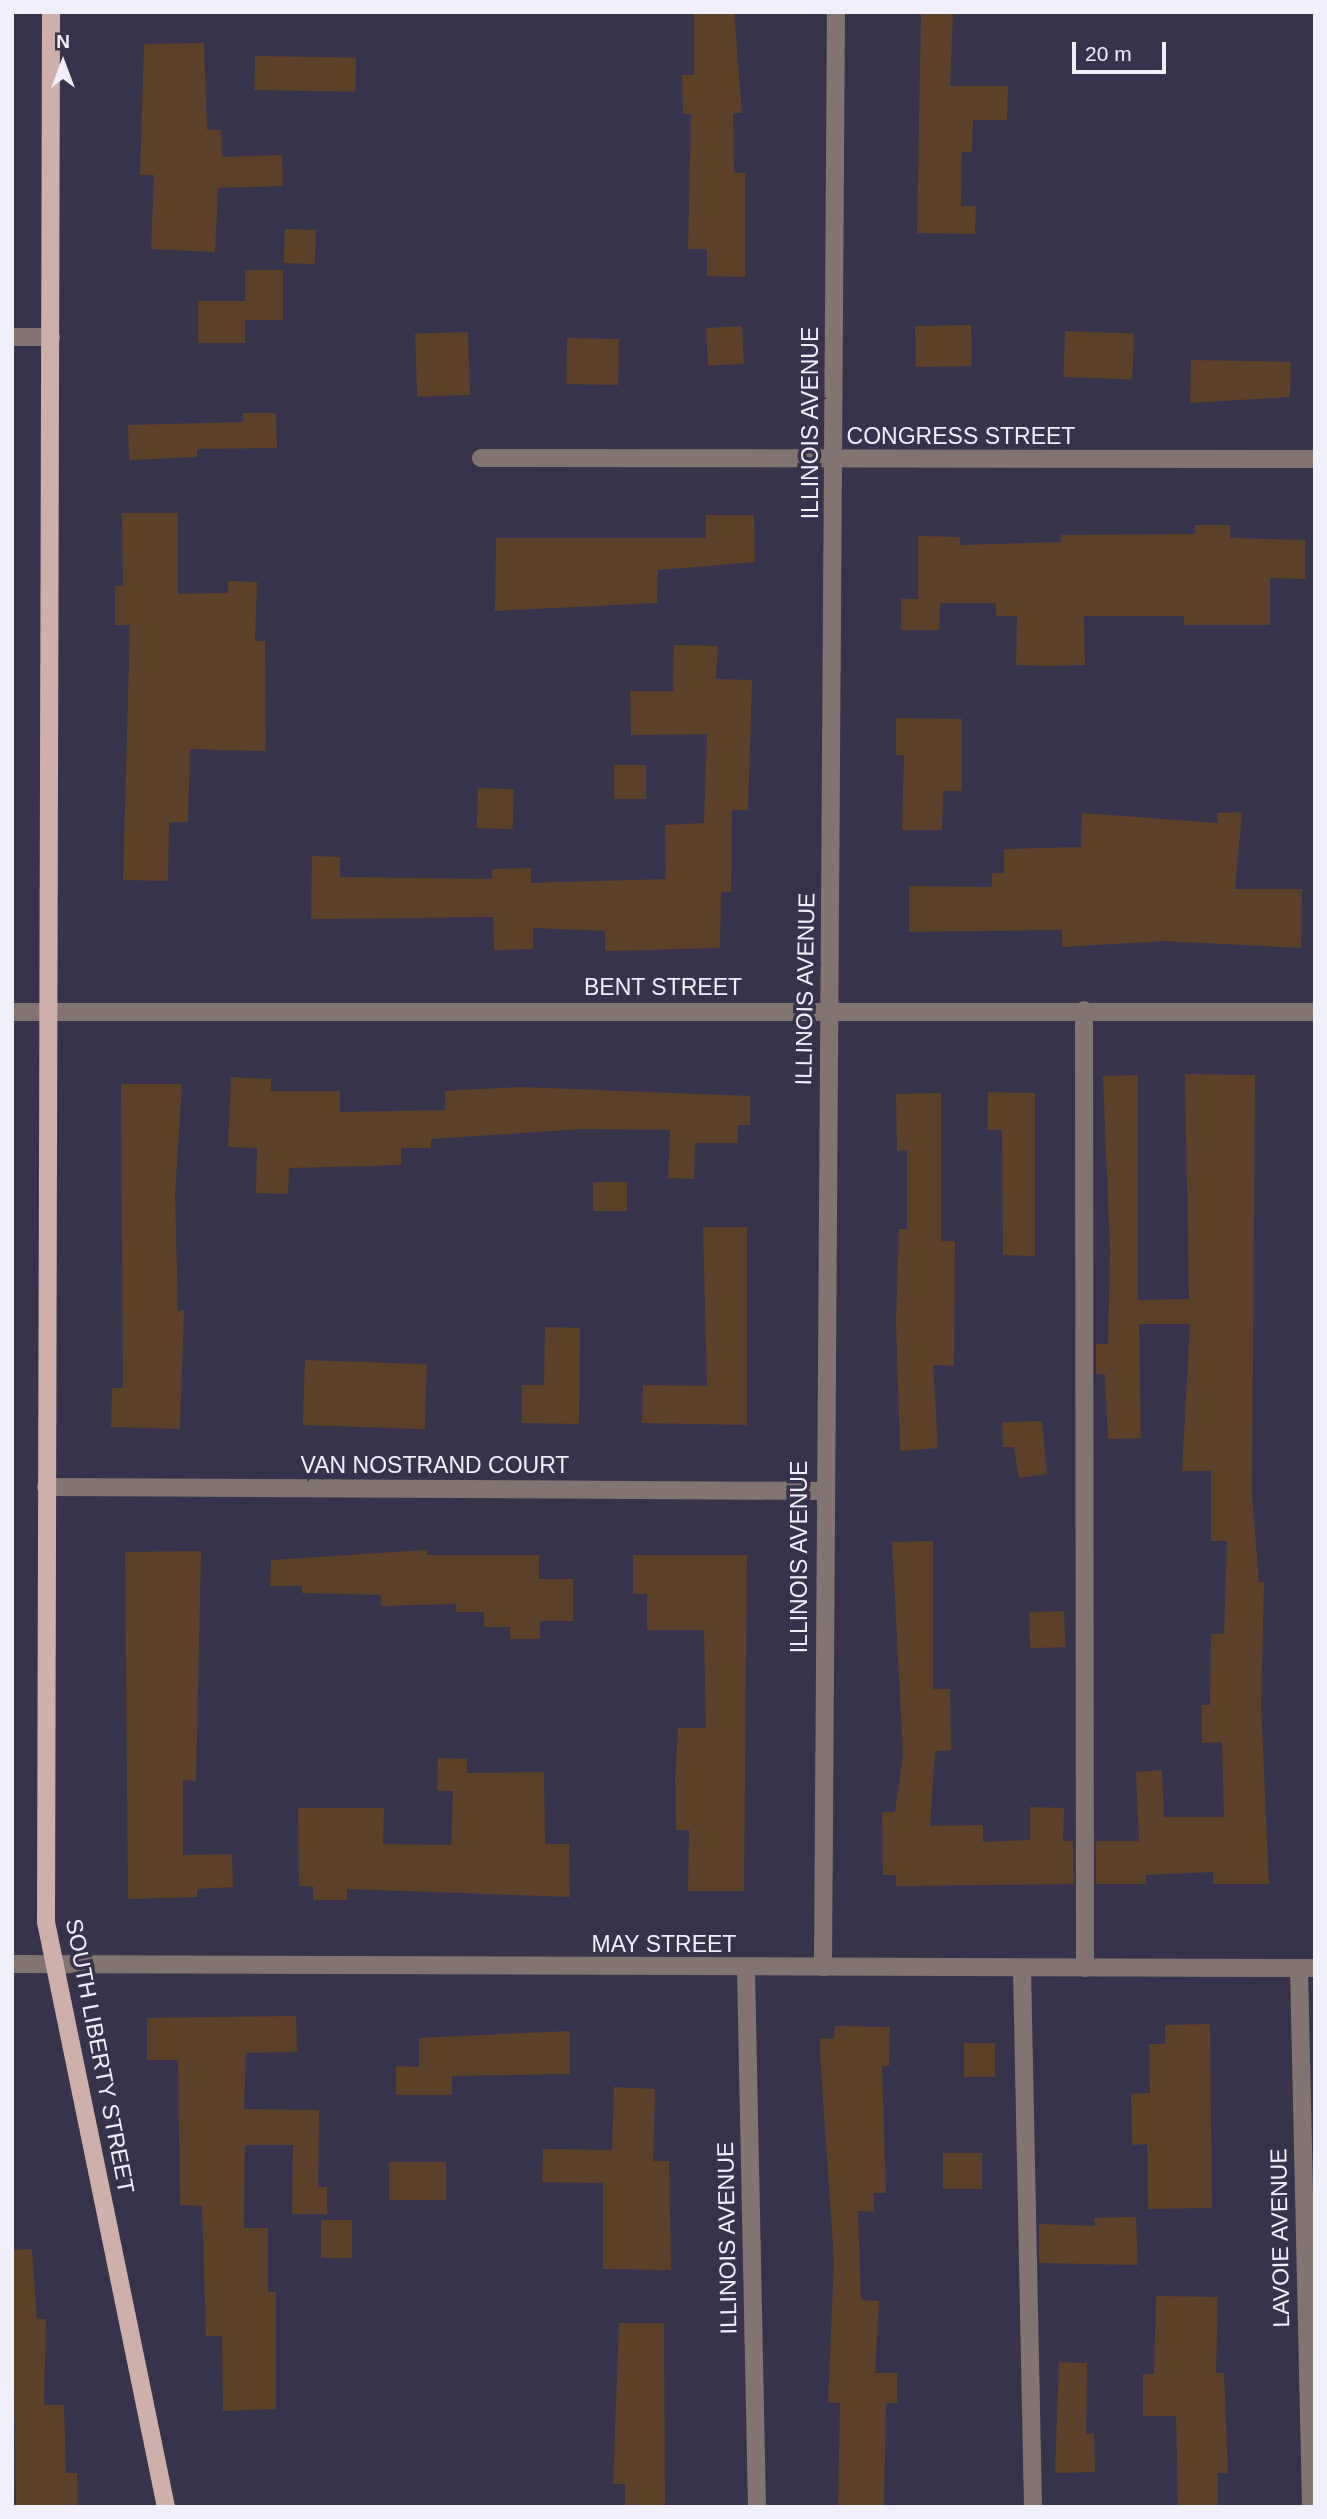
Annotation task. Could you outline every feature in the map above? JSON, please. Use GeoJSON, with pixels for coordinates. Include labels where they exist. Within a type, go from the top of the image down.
{"type":"FeatureCollection","features":[{"type":"Feature","properties":{"kind":"main road","name":"SOUTH LIBERTY STREET"},"geometry":{"type":"LineString","coordinates":[[51,12],[46,1012],[46,1922],[166,2507]]}},
{"type":"Feature","properties":{"kind":"street","name":"ILLINOIS AVENUE"},"geometry":{"type":"LineString","coordinates":[[823,1967],[823,1491],[836,12]]}},
{"type":"Feature","properties":{"kind":"street"},"geometry":{"type":"LineString","coordinates":[[12,337],[51,337]]}},
{"type":"Feature","properties":{"kind":"street","name":"CONGRESS STREET"},"geometry":{"type":"LineString","coordinates":[[481,458],[1315,459]]}},
{"type":"Feature","properties":{"kind":"street"},"geometry":{"type":"LineString","coordinates":[[1084,1010],[1085,1968]]}},
{"type":"Feature","properties":{"kind":"street","name":"BENT STREET"},"geometry":{"type":"LineString","coordinates":[[12,1012],[1315,1012]]}},
{"type":"Feature","properties":{"kind":"street","name":"VAN NOSTRAND COURT"},"geometry":{"type":"LineString","coordinates":[[46,1488],[823,1491]]}},
{"type":"Feature","properties":{"kind":"street","name":"MAY STREET"},"geometry":{"type":"LineString","coordinates":[[12,1964],[746,1969],[1307,1968]]}},
{"type":"Feature","properties":{"kind":"street"},"geometry":{"type":"LineString","coordinates":[[1023,1968],[1033,2507]]}},
{"type":"Feature","properties":{"kind":"street","name":"LAVOIE AVENUE"},"geometry":{"type":"LineString","coordinates":[[1307,1968],[1311,2507]]}},
{"type":"Feature","properties":{"kind":"street","name":"ILLINOIS AVENUE"},"geometry":{"type":"LineString","coordinates":[[746,1969],[757,2507]]}},
{"type":"Feature","properties":{"kind":"building"},"geometry":{"type":"Polygon","coordinates":[[[694,12],[734,12],[742,113],[733,113],[734,173],[745,173],[745,277],[707,276],[707,249],[688,249],[691,114],[683,114],[682,75],[694,75],[694,12]]]}},
{"type":"Feature","properties":{"kind":"building"},"geometry":{"type":"Polygon","coordinates":[[[921,12],[953,12],[950,86],[1008,86],[1007,120],[973,120],[972,152],[962,152],[961,206],[976,206],[975,234],[917,233],[921,12]]]}},
{"type":"Feature","properties":{"kind":"building"},"geometry":{"type":"Polygon","coordinates":[[[204,43],[207,130],[221,130],[222,157],[282,155],[283,186],[218,188],[215,252],[151,249],[154,175],[140,175],[144,44],[204,43]]]}},
{"type":"Feature","properties":{"kind":"building"},"geometry":{"type":"Polygon","coordinates":[[[255,56],[356,58],[355,92],[254,90],[255,56]]]}},
{"type":"Feature","properties":{"kind":"building"},"geometry":{"type":"Polygon","coordinates":[[[285,229],[316,230],[315,264],[284,263],[285,229]]]}},
{"type":"Feature","properties":{"kind":"building"},"geometry":{"type":"Polygon","coordinates":[[[245,270],[283,270],[283,320],[245,320],[245,343],[198,343],[198,301],[245,301],[245,270]]]}},
{"type":"Feature","properties":{"kind":"building"},"geometry":{"type":"Polygon","coordinates":[[[971,325],[972,366],[916,367],[915,326],[971,325]]]}},
{"type":"Feature","properties":{"kind":"building"},"geometry":{"type":"Polygon","coordinates":[[[742,326],[744,364],[708,366],[706,328],[742,326]]]}},
{"type":"Feature","properties":{"kind":"building"},"geometry":{"type":"Polygon","coordinates":[[[1065,331],[1134,333],[1132,379],[1063,377],[1065,331]]]}},
{"type":"Feature","properties":{"kind":"building"},"geometry":{"type":"Polygon","coordinates":[[[468,332],[470,395],[417,397],[415,334],[468,332]]]}},
{"type":"Feature","properties":{"kind":"building"},"geometry":{"type":"Polygon","coordinates":[[[567,338],[619,339],[618,385],[566,384],[567,338]]]}},
{"type":"Feature","properties":{"kind":"building"},"geometry":{"type":"Polygon","coordinates":[[[1191,360],[1291,362],[1290,397],[1190,403],[1191,360]]]}},
{"type":"Feature","properties":{"kind":"building"},"geometry":{"type":"Polygon","coordinates":[[[243,413],[276,413],[277,448],[197,449],[197,457],[129,460],[128,425],[243,422],[243,413]]]}},
{"type":"Feature","properties":{"kind":"building"},"geometry":{"type":"Polygon","coordinates":[[[122,513],[178,513],[178,594],[228,593],[228,581],[257,582],[255,641],[265,641],[266,751],[190,749],[188,822],[169,822],[168,881],[123,880],[130,625],[115,625],[115,586],[123,586],[122,513]]]}},
{"type":"Feature","properties":{"kind":"building"},"geometry":{"type":"Polygon","coordinates":[[[706,515],[754,515],[755,562],[658,570],[657,603],[495,611],[496,538],[706,538],[706,515]]]}},
{"type":"Feature","properties":{"kind":"building"},"geometry":{"type":"Polygon","coordinates":[[[1195,525],[1230,525],[1230,538],[1305,540],[1305,579],[1270,578],[1270,625],[1184,625],[1184,616],[1084,616],[1085,665],[1050,666],[1016,665],[1017,616],[996,616],[996,603],[940,603],[939,630],[901,630],[901,599],[918,599],[918,536],[960,537],[960,545],[1061,542],[1061,535],[1195,534],[1195,525]]]}},
{"type":"Feature","properties":{"kind":"building"},"geometry":{"type":"Polygon","coordinates":[[[674,645],[718,646],[716,679],[752,680],[748,810],[732,810],[731,892],[721,892],[720,948],[605,951],[605,931],[533,928],[533,949],[494,950],[493,917],[311,919],[312,856],[340,857],[340,877],[492,879],[492,869],[531,868],[531,883],[666,879],[665,825],[704,823],[707,734],[631,735],[630,691],[673,691],[674,645]]]}},
{"type":"Feature","properties":{"kind":"building"},"geometry":{"type":"Polygon","coordinates":[[[896,718],[962,719],[962,791],[943,791],[942,830],[902,830],[904,755],[896,755],[896,718]]]}},
{"type":"Feature","properties":{"kind":"building"},"geometry":{"type":"Polygon","coordinates":[[[614,765],[646,765],[646,799],[614,799],[614,765]]]}},
{"type":"Feature","properties":{"kind":"building"},"geometry":{"type":"Polygon","coordinates":[[[478,788],[514,789],[513,829],[477,828],[478,788]]]}},
{"type":"Feature","properties":{"kind":"building"},"geometry":{"type":"Polygon","coordinates":[[[1242,812],[1235,889],[1302,889],[1301,948],[1165,941],[1062,947],[1062,930],[909,932],[909,886],[992,887],[992,873],[1004,873],[1004,849],[1081,847],[1082,813],[1218,823],[1217,813],[1242,812]]]}},
{"type":"Feature","properties":{"kind":"building"},"geometry":{"type":"Polygon","coordinates":[[[1185,1074],[1255,1075],[1252,1494],[1259,1582],[1264,1582],[1261,1705],[1269,1884],[1213,1884],[1213,1872],[1146,1875],[1146,1884],[1096,1884],[1096,1841],[1139,1841],[1136,1772],[1162,1770],[1164,1817],[1224,1817],[1222,1742],[1202,1743],[1202,1705],[1210,1705],[1211,1634],[1224,1634],[1227,1541],[1211,1541],[1211,1471],[1182,1471],[1190,1324],[1139,1324],[1141,1438],[1108,1439],[1105,1374],[1096,1374],[1096,1344],[1108,1344],[1110,1251],[1103,1076],[1138,1075],[1138,1300],[1189,1299],[1185,1074]]]}},
{"type":"Feature","properties":{"kind":"building"},"geometry":{"type":"Polygon","coordinates":[[[231,1077],[271,1079],[271,1091],[340,1091],[340,1112],[445,1110],[445,1091],[521,1087],[750,1096],[750,1125],[738,1125],[738,1143],[695,1143],[694,1179],[668,1178],[670,1130],[583,1129],[431,1139],[431,1148],[401,1148],[401,1165],[289,1168],[288,1194],[256,1193],[257,1148],[228,1147],[231,1077]]]}},
{"type":"Feature","properties":{"kind":"building"},"geometry":{"type":"Polygon","coordinates":[[[121,1084],[182,1084],[175,1194],[178,1311],[184,1310],[180,1429],[111,1427],[112,1388],[123,1388],[121,1084]]]}},
{"type":"Feature","properties":{"kind":"building"},"geometry":{"type":"Polygon","coordinates":[[[988,1092],[1035,1093],[1035,1256],[1003,1255],[1002,1130],[987,1130],[988,1092]]]}},
{"type":"Feature","properties":{"kind":"building"},"geometry":{"type":"Polygon","coordinates":[[[941,1093],[941,1241],[955,1241],[954,1366],[933,1365],[938,1448],[900,1451],[896,1322],[899,1229],[907,1229],[907,1150],[897,1151],[896,1094],[941,1093]]]}},
{"type":"Feature","properties":{"kind":"building"},"geometry":{"type":"Polygon","coordinates":[[[593,1182],[627,1182],[627,1211],[593,1211],[593,1182]]]}},
{"type":"Feature","properties":{"kind":"building"},"geometry":{"type":"Polygon","coordinates":[[[703,1227],[747,1227],[747,1425],[642,1423],[643,1385],[707,1386],[703,1227]]]}},
{"type":"Feature","properties":{"kind":"building"},"geometry":{"type":"Polygon","coordinates":[[[545,1327],[580,1328],[579,1424],[522,1423],[522,1385],[544,1385],[545,1327]]]}},
{"type":"Feature","properties":{"kind":"building"},"geometry":{"type":"Polygon","coordinates":[[[305,1360],[427,1364],[425,1429],[303,1425],[305,1360]]]}},
{"type":"Feature","properties":{"kind":"building"},"geometry":{"type":"Polygon","coordinates":[[[1042,1421],[1047,1474],[1019,1478],[1014,1447],[1003,1447],[1002,1422],[1042,1421]]]}},
{"type":"Feature","properties":{"kind":"building"},"geometry":{"type":"Polygon","coordinates":[[[933,1541],[933,1689],[950,1689],[951,1750],[935,1751],[930,1826],[983,1825],[983,1842],[1030,1840],[1030,1807],[1064,1808],[1063,1841],[1073,1841],[1074,1884],[896,1886],[896,1875],[883,1875],[882,1812],[895,1812],[903,1755],[892,1542],[933,1541]]]}},
{"type":"Feature","properties":{"kind":"building"},"geometry":{"type":"Polygon","coordinates":[[[427,1550],[427,1555],[539,1555],[539,1579],[573,1579],[573,1621],[540,1621],[540,1639],[510,1639],[510,1627],[484,1627],[484,1612],[456,1612],[456,1604],[381,1606],[381,1595],[302,1593],[302,1586],[270,1586],[271,1560],[427,1550]]]}},
{"type":"Feature","properties":{"kind":"building"},"geometry":{"type":"Polygon","coordinates":[[[201,1551],[196,1781],[183,1780],[183,1855],[232,1854],[233,1887],[197,1889],[197,1897],[128,1899],[125,1552],[201,1551]]]}},
{"type":"Feature","properties":{"kind":"building"},"geometry":{"type":"Polygon","coordinates":[[[633,1555],[747,1555],[744,1891],[688,1891],[689,1830],[676,1830],[678,1728],[706,1728],[704,1630],[647,1630],[647,1594],[633,1594],[633,1555]]]}},
{"type":"Feature","properties":{"kind":"building"},"geometry":{"type":"Polygon","coordinates":[[[1064,1611],[1065,1647],[1030,1648],[1029,1612],[1064,1611]]]}},
{"type":"Feature","properties":{"kind":"building"},"geometry":{"type":"Polygon","coordinates":[[[438,1758],[467,1759],[467,1773],[544,1772],[545,1844],[569,1844],[570,1897],[347,1889],[347,1900],[313,1900],[313,1886],[299,1886],[298,1808],[384,1808],[383,1844],[451,1845],[453,1791],[437,1791],[438,1758]]]}},
{"type":"Feature","properties":{"kind":"building"},"geometry":{"type":"Polygon","coordinates":[[[296,2016],[297,2052],[246,2053],[244,2109],[319,2110],[318,2187],[327,2187],[327,2214],[292,2214],[293,2145],[245,2145],[244,2228],[268,2228],[268,2292],[276,2292],[276,2409],[223,2411],[222,2336],[206,2336],[202,2206],[180,2205],[178,2060],[147,2060],[147,2018],[296,2016]]]}},
{"type":"Feature","properties":{"kind":"building"},"geometry":{"type":"Polygon","coordinates":[[[1210,2024],[1212,2208],[1148,2209],[1147,2144],[1132,2145],[1131,2094],[1150,2093],[1149,2044],[1165,2044],[1165,2025],[1210,2024]]]}},
{"type":"Feature","properties":{"kind":"building"},"geometry":{"type":"Polygon","coordinates":[[[835,2026],[890,2027],[889,2066],[882,2066],[886,2193],[874,2193],[874,2212],[858,2211],[861,2300],[879,2301],[875,2373],[897,2373],[897,2403],[886,2403],[884,2507],[838,2507],[840,2403],[828,2402],[834,2262],[820,2054],[820,2038],[834,2039],[835,2026]]]}},
{"type":"Feature","properties":{"kind":"building"},"geometry":{"type":"Polygon","coordinates":[[[570,2031],[570,2074],[452,2076],[452,2095],[396,2095],[396,2066],[419,2067],[419,2038],[570,2031]]]}},
{"type":"Feature","properties":{"kind":"building"},"geometry":{"type":"Polygon","coordinates":[[[964,2043],[995,2043],[995,2077],[964,2077],[964,2043]]]}},
{"type":"Feature","properties":{"kind":"building"},"geometry":{"type":"Polygon","coordinates":[[[614,2087],[655,2089],[653,2161],[669,2161],[671,2270],[603,2269],[603,2183],[542,2182],[543,2149],[612,2150],[614,2087]]]}},
{"type":"Feature","properties":{"kind":"building"},"geometry":{"type":"Polygon","coordinates":[[[943,2153],[982,2153],[982,2189],[943,2189],[943,2153]]]}},
{"type":"Feature","properties":{"kind":"building"},"geometry":{"type":"Polygon","coordinates":[[[389,2162],[446,2162],[446,2200],[389,2200],[389,2162]]]}},
{"type":"Feature","properties":{"kind":"building"},"geometry":{"type":"Polygon","coordinates":[[[1136,2217],[1138,2265],[1039,2263],[1039,2224],[1095,2226],[1094,2218],[1136,2217]]]}},
{"type":"Feature","properties":{"kind":"building"},"geometry":{"type":"Polygon","coordinates":[[[321,2220],[352,2220],[352,2258],[321,2258],[321,2220]]]}},
{"type":"Feature","properties":{"kind":"building"},"geometry":{"type":"Polygon","coordinates":[[[32,2249],[37,2319],[46,2319],[44,2405],[64,2405],[66,2473],[77,2473],[78,2507],[16,2507],[12,2250],[32,2249]]]}},
{"type":"Feature","properties":{"kind":"building"},"geometry":{"type":"Polygon","coordinates":[[[1156,2296],[1218,2297],[1216,2373],[1224,2373],[1228,2473],[1218,2473],[1218,2507],[1178,2507],[1176,2416],[1143,2416],[1143,2374],[1154,2374],[1156,2296]]]}},
{"type":"Feature","properties":{"kind":"building"},"geometry":{"type":"Polygon","coordinates":[[[619,2323],[664,2323],[665,2507],[625,2507],[625,2484],[613,2484],[619,2323]]]}},
{"type":"Feature","properties":{"kind":"building"},"geometry":{"type":"Polygon","coordinates":[[[1059,2362],[1087,2363],[1086,2434],[1094,2433],[1095,2472],[1055,2473],[1059,2362]]]}}]}
